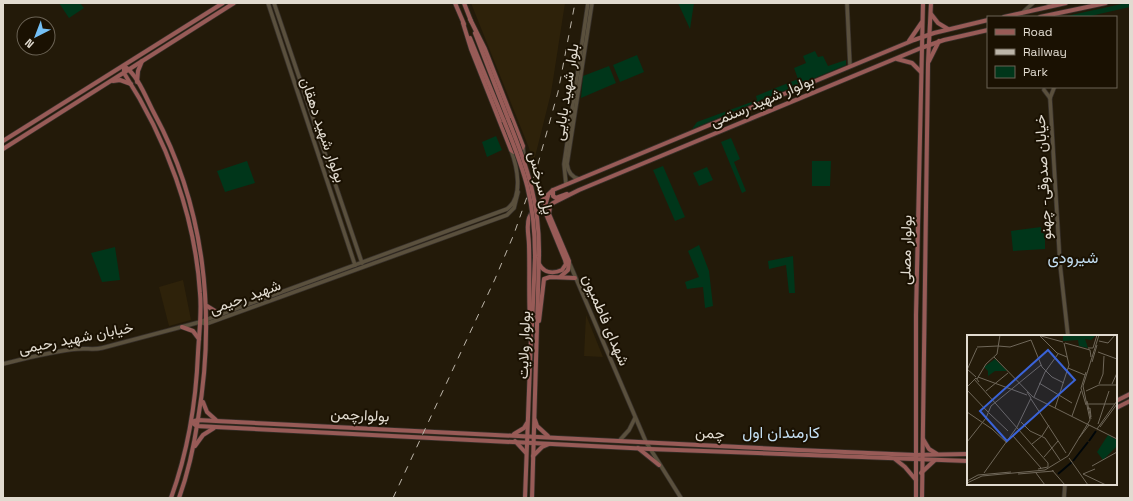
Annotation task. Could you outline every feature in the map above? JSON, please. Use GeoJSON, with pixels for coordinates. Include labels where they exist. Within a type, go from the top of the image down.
{"type":"FeatureCollection","features":[{"type":"Feature","properties":{"kind":"main road"},"geometry":{"type":"LineString","coordinates":[[3,141],[224,3]]}},
{"type":"Feature","properties":{"kind":"main road"},"geometry":{"type":"LineString","coordinates":[[3,148],[234,3]]}},
{"type":"Feature","properties":{"kind":"main road"},"geometry":{"type":"LineString","coordinates":[[455,3],[506,120]]}},
{"type":"Feature","properties":{"kind":"main road"},"geometry":{"type":"LineString","coordinates":[[464,3],[506,120]]}},
{"type":"Feature","properties":{"kind":"main road","name":"بولوار مصلی"},"geometry":{"type":"LineString","coordinates":[[916,498],[918,458],[916,360],[923,3]]}},
{"type":"Feature","properties":{"kind":"main road","name":"بولوار مصلی"},"geometry":{"type":"LineString","coordinates":[[918,458],[922,454],[927,112],[931,3]]}},
{"type":"Feature","properties":{"kind":"main road"},"geometry":{"type":"LineString","coordinates":[[1008,16],[1066,3]]}},
{"type":"Feature","properties":{"kind":"main road"},"geometry":{"type":"LineString","coordinates":[[1045,16],[1106,3]]}},
{"type":"Feature","properties":{"kind":"main road"},"geometry":{"type":"LineString","coordinates":[[931,14],[938,23],[949,29]]}},
{"type":"Feature","properties":{"kind":"main road"},"geometry":{"type":"LineString","coordinates":[[463,23],[471,49],[511,150],[518,153],[523,146],[485,49],[470,19]]}},
{"type":"Feature","properties":{"kind":"main road","name":"بولوار شهید رستمی"},"geometry":{"type":"LineString","coordinates":[[531,338],[529,314],[529,218],[532,212],[554,190],[922,37],[987,20]]}},
{"type":"Feature","properties":{"kind":"main road"},"geometry":{"type":"LineString","coordinates":[[907,43],[923,21]]}},
{"type":"Feature","properties":{"kind":"main road","name":"بولوار شهید رستمی"},"geometry":{"type":"LineString","coordinates":[[550,206],[579,190],[894,58],[939,41],[987,30]]}},
{"type":"Feature","properties":{"kind":"main road"},"geometry":{"type":"LineString","coordinates":[[943,31],[942,36],[944,40]]}},
{"type":"Feature","properties":{"kind":"main road"},"geometry":{"type":"LineString","coordinates":[[928,63],[939,41]]}},
{"type":"Feature","properties":{"kind":"main road"},"geometry":{"type":"LineString","coordinates":[[894,58],[912,63],[921,72]]}},
{"type":"Feature","properties":{"kind":"main road"},"geometry":{"type":"LineString","coordinates":[[137,82],[138,71],[142,61]]}},
{"type":"Feature","properties":{"kind":"main road"},"geometry":{"type":"LineString","coordinates":[[124,66],[129,69],[137,82],[167,136],[194,216],[203,259],[207,321],[202,400],[193,449],[179,498]]}},
{"type":"Feature","properties":{"kind":"main road"},"geometry":{"type":"LineString","coordinates":[[124,66],[124,73],[160,139],[188,217],[197,260],[200,294],[197,388],[182,463],[171,498]]}},
{"type":"Feature","properties":{"kind":"main road"},"geometry":{"type":"LineString","coordinates":[[110,81],[120,80],[131,84]]}},
{"type":"Feature","properties":{"kind":"main road"},"geometry":{"type":"LineString","coordinates":[[141,103],[143,100],[147,100]]}},
{"type":"Feature","properties":{"kind":"main road"},"geometry":{"type":"LineString","coordinates":[[920,113],[927,112]]}},
{"type":"Feature","properties":{"kind":"main road","name":"پل سرخس"},"geometry":{"type":"LineString","coordinates":[[506,120],[525,162],[535,199],[539,224],[537,256]]}},
{"type":"Feature","properties":{"kind":"main road"},"geometry":{"type":"LineString","coordinates":[[554,190],[553,196],[556,198],[579,190]]}},
{"type":"Feature","properties":{"kind":"main road"},"geometry":{"type":"LineString","coordinates":[[539,262],[542,269],[549,273],[562,270],[566,264],[544,209],[549,194]]}},
{"type":"Feature","properties":{"kind":"main road","name":"شهدای فاطمیون"},"geometry":{"type":"LineString","coordinates":[[550,206],[550,214],[569,261]]}},
{"type":"Feature","properties":{"kind":"main road","name":"بولوار ولایت"},"geometry":{"type":"LineString","coordinates":[[534,442],[539,262],[537,256]]}},
{"type":"Feature","properties":{"kind":"main road","name":"بولوار ولایت"},"geometry":{"type":"LineString","coordinates":[[527,441],[531,338],[537,256]]}},
{"type":"Feature","properties":{"kind":"main road"},"geometry":{"type":"LineString","coordinates":[[560,277],[568,270],[569,261]]}},
{"type":"Feature","properties":{"kind":"main road"},"geometry":{"type":"LineString","coordinates":[[537,337],[541,309],[542,282],[546,277],[575,278]]}},
{"type":"Feature","properties":{"kind":"main road"},"geometry":{"type":"LineString","coordinates":[[206,306],[220,314]]}},
{"type":"Feature","properties":{"kind":"main road"},"geometry":{"type":"LineString","coordinates":[[182,327],[193,330],[199,340]]}},
{"type":"Feature","properties":{"kind":"main road"},"geometry":{"type":"LineString","coordinates":[[916,360],[923,360]]}},
{"type":"Feature","properties":{"kind":"main road"},"geometry":{"type":"LineString","coordinates":[[1117,400],[1130,394]]}},
{"type":"Feature","properties":{"kind":"main road"},"geometry":{"type":"LineString","coordinates":[[202,400],[207,412],[216,421]]}},
{"type":"Feature","properties":{"kind":"main road"},"geometry":{"type":"LineString","coordinates":[[1117,408],[1130,401]]}},
{"type":"Feature","properties":{"kind":"main road"},"geometry":{"type":"LineString","coordinates":[[534,418],[537,426],[548,437]]}},
{"type":"Feature","properties":{"kind":"main road","name":"بولوارچمن"},"geometry":{"type":"LineString","coordinates":[[191,422],[198,420],[534,436]]}},
{"type":"Feature","properties":{"kind":"main road"},"geometry":{"type":"LineString","coordinates":[[191,422],[197,426]]}},
{"type":"Feature","properties":{"kind":"main road"},"geometry":{"type":"LineString","coordinates":[[514,434],[524,428],[528,422]]}},
{"type":"Feature","properties":{"kind":"main road","name":"بولوارچمن"},"geometry":{"type":"LineString","coordinates":[[197,426],[534,442]]}},
{"type":"Feature","properties":{"kind":"main road"},"geometry":{"type":"LineString","coordinates":[[193,449],[203,434],[216,427]]}},
{"type":"Feature","properties":{"kind":"main road"},"geometry":{"type":"LineString","coordinates":[[534,436],[646,442]]}},
{"type":"Feature","properties":{"kind":"main road"},"geometry":{"type":"LineString","coordinates":[[922,437],[928,449],[939,454]]}},
{"type":"Feature","properties":{"kind":"main road"},"geometry":{"type":"LineString","coordinates":[[515,441],[526,453]]}},
{"type":"Feature","properties":{"kind":"main road"},"geometry":{"type":"LineString","coordinates":[[525,498],[527,441]]}},
{"type":"Feature","properties":{"kind":"main road"},"geometry":{"type":"LineString","coordinates":[[532,498],[534,442],[638,447],[659,465]]}},
{"type":"Feature","properties":{"kind":"main road","name":"چمن"},"geometry":{"type":"LineString","coordinates":[[646,442],[712,448],[918,458]]}},
{"type":"Feature","properties":{"kind":"main road"},"geometry":{"type":"LineString","coordinates":[[533,457],[542,447],[551,443]]}},
{"type":"Feature","properties":{"kind":"main road"},"geometry":{"type":"LineString","coordinates":[[680,444],[680,450]]}},
{"type":"Feature","properties":{"kind":"main road","name":"چمن"},"geometry":{"type":"LineString","coordinates":[[638,447],[680,450],[712,448]]}},
{"type":"Feature","properties":{"kind":"main road","name":"چمن"},"geometry":{"type":"LineString","coordinates":[[854,454],[892,458],[918,458]]}},
{"type":"Feature","properties":{"kind":"main road"},"geometry":{"type":"LineString","coordinates":[[922,454],[967,454]]}},
{"type":"Feature","properties":{"kind":"main road"},"geometry":{"type":"LineString","coordinates":[[892,458],[905,467],[916,480]]}},
{"type":"Feature","properties":{"kind":"main road"},"geometry":{"type":"LineString","coordinates":[[918,458],[967,461]]}},
{"type":"Feature","properties":{"kind":"main road","name":"بولوار مصلی"},"geometry":{"type":"LineString","coordinates":[[918,458],[921,473],[922,498]]}},
{"type":"Feature","properties":{"kind":"main road"},"geometry":{"type":"LineString","coordinates":[[921,473],[935,460]]}},
{"type":"Feature","properties":{"kind":"street","name":"بولوار شهید دهقان"},"geometry":{"type":"LineString","coordinates":[[268,3],[355,265]]}},
{"type":"Feature","properties":{"kind":"street","name":"بولوار شهید دهقان"},"geometry":{"type":"LineString","coordinates":[[274,3],[362,263]]}},
{"type":"Feature","properties":{"kind":"street","name":"بلوار شهید بابایی"},"geometry":{"type":"LineString","coordinates":[[566,184],[564,164],[588,3]]}},
{"type":"Feature","properties":{"kind":"street","name":"بلوار شهید بابایی"},"geometry":{"type":"LineString","coordinates":[[579,179],[571,175],[567,164],[592,3]]}},
{"type":"Feature","properties":{"kind":"street"},"geometry":{"type":"LineString","coordinates":[[847,3],[850,66]]}},
{"type":"Feature","properties":{"kind":"street"},"geometry":{"type":"LineString","coordinates":[[1021,13],[1033,3]]}},
{"type":"Feature","properties":{"kind":"street"},"geometry":{"type":"LineString","coordinates":[[1048,3],[1056,5]]}},
{"type":"Feature","properties":{"kind":"street"},"geometry":{"type":"LineString","coordinates":[[1050,98],[1054,88]]}},
{"type":"Feature","properties":{"kind":"street","name":"خیابان صدوقی- چهنو"},"geometry":{"type":"LineString","coordinates":[[1044,90],[1050,98],[1059,248],[1068,335]]}},
{"type":"Feature","properties":{"kind":"street","name":"شهید رحیمی"},"geometry":{"type":"LineString","coordinates":[[200,322],[207,321],[507,215],[514,208],[524,161],[523,146]]}},
{"type":"Feature","properties":{"kind":"street","name":"شهید رحیمی"},"geometry":{"type":"LineString","coordinates":[[207,321],[220,314],[507,209],[515,197],[519,173],[511,150]]}},
{"type":"Feature","properties":{"kind":"street"},"geometry":{"type":"LineString","coordinates":[[474,221],[476,226]]}},
{"type":"Feature","properties":{"kind":"street","name":"شهدای فاطمیون"},"geometry":{"type":"LineString","coordinates":[[569,261],[635,418],[650,448]]}},
{"type":"Feature","properties":{"kind":"street","name":"خیابان شهید رحیمی"},"geometry":{"type":"LineString","coordinates":[[3,364],[79,349],[93,350],[200,322]]}},
{"type":"Feature","properties":{"kind":"street"},"geometry":{"type":"LineString","coordinates":[[620,440],[629,430],[635,418]]}},
{"type":"Feature","properties":{"kind":"street"},"geometry":{"type":"LineString","coordinates":[[650,448],[659,465],[681,498]]}},
{"type":"Feature","properties":{"kind":"street"},"geometry":{"type":"LineString","coordinates":[[1064,498],[1065,485]]}},
{"type":"Feature","properties":{"kind":"shaded area"},"geometry":{"type":"Polygon","coordinates":[[[471,3],[565,3],[551,93],[533,165],[529,148],[471,3]]]}},
{"type":"Feature","properties":{"kind":"shaded area"},"geometry":{"type":"Polygon","coordinates":[[[183,280],[191,320],[169,326],[159,287],[183,280]]]}},
{"type":"Feature","properties":{"kind":"shaded area"},"geometry":{"type":"Polygon","coordinates":[[[586,315],[603,357],[584,356],[586,315]]]}},
{"type":"Feature","properties":{"kind":"green space"},"geometry":{"type":"Polygon","coordinates":[[[59,3],[80,3],[84,8],[69,18],[59,3]]]}},
{"type":"Feature","properties":{"kind":"green space"},"geometry":{"type":"Polygon","coordinates":[[[678,3],[694,3],[690,29],[678,3]]]}},
{"type":"Feature","properties":{"kind":"green space"},"geometry":{"type":"Polygon","coordinates":[[[1130,3],[1130,7],[1090,16],[1067,16],[1130,3]]]}},
{"type":"Feature","properties":{"kind":"green space"},"geometry":{"type":"Polygon","coordinates":[[[815,51],[818,57],[823,56],[828,66],[846,60],[846,65],[692,129],[697,122],[757,100],[756,96],[798,79],[794,68],[806,63],[803,56],[815,51]]]}},
{"type":"Feature","properties":{"kind":"green space"},"geometry":{"type":"Polygon","coordinates":[[[637,55],[644,72],[620,82],[613,65],[637,55]]]}},
{"type":"Feature","properties":{"kind":"green space"},"geometry":{"type":"Polygon","coordinates":[[[609,66],[616,83],[581,98],[583,76],[609,66]]]}},
{"type":"Feature","properties":{"kind":"green space"},"geometry":{"type":"Polygon","coordinates":[[[496,136],[502,150],[487,157],[482,142],[496,136]]]}},
{"type":"Feature","properties":{"kind":"green space"},"geometry":{"type":"Polygon","coordinates":[[[731,138],[740,159],[734,162],[746,191],[742,193],[721,142],[731,138]]]}},
{"type":"Feature","properties":{"kind":"green space"},"geometry":{"type":"Polygon","coordinates":[[[247,161],[255,183],[225,192],[217,171],[247,161]]]}},
{"type":"Feature","properties":{"kind":"green space"},"geometry":{"type":"Polygon","coordinates":[[[812,161],[831,161],[830,186],[812,186],[812,161]]]}},
{"type":"Feature","properties":{"kind":"green space"},"geometry":{"type":"Polygon","coordinates":[[[663,166],[685,217],[675,221],[653,170],[663,166]]]}},
{"type":"Feature","properties":{"kind":"green space"},"geometry":{"type":"Polygon","coordinates":[[[707,167],[713,180],[699,186],[693,173],[707,167]]]}},
{"type":"Feature","properties":{"kind":"green space"},"geometry":{"type":"Polygon","coordinates":[[[1041,227],[1041,233],[1045,232],[1045,249],[1013,251],[1011,231],[1041,227]]]}},
{"type":"Feature","properties":{"kind":"green space"},"geometry":{"type":"Polygon","coordinates":[[[699,245],[709,271],[713,306],[705,308],[703,287],[687,289],[685,282],[699,277],[688,251],[699,245]]]}},
{"type":"Feature","properties":{"kind":"green space"},"geometry":{"type":"Polygon","coordinates":[[[115,247],[120,280],[102,282],[91,253],[115,247]]]}},
{"type":"Feature","properties":{"kind":"green space"},"geometry":{"type":"Polygon","coordinates":[[[793,256],[795,293],[789,293],[786,265],[769,269],[768,261],[793,256]]]}},
{"type":"Feature","properties":{"kind":"railway"},"geometry":{"type":"LineString","coordinates":[[393,498],[495,279],[514,234],[536,171],[558,92],[575,3]]}},
{"type":"Feature","properties":{"kind":"district","name":"شیرودی"},"geometry":{"type":"Point","coordinates":[1073,257]}},
{"type":"Feature","properties":{"kind":"district","name":"کارمندان اول"},"geometry":{"type":"Point","coordinates":[781,432]}}]}
